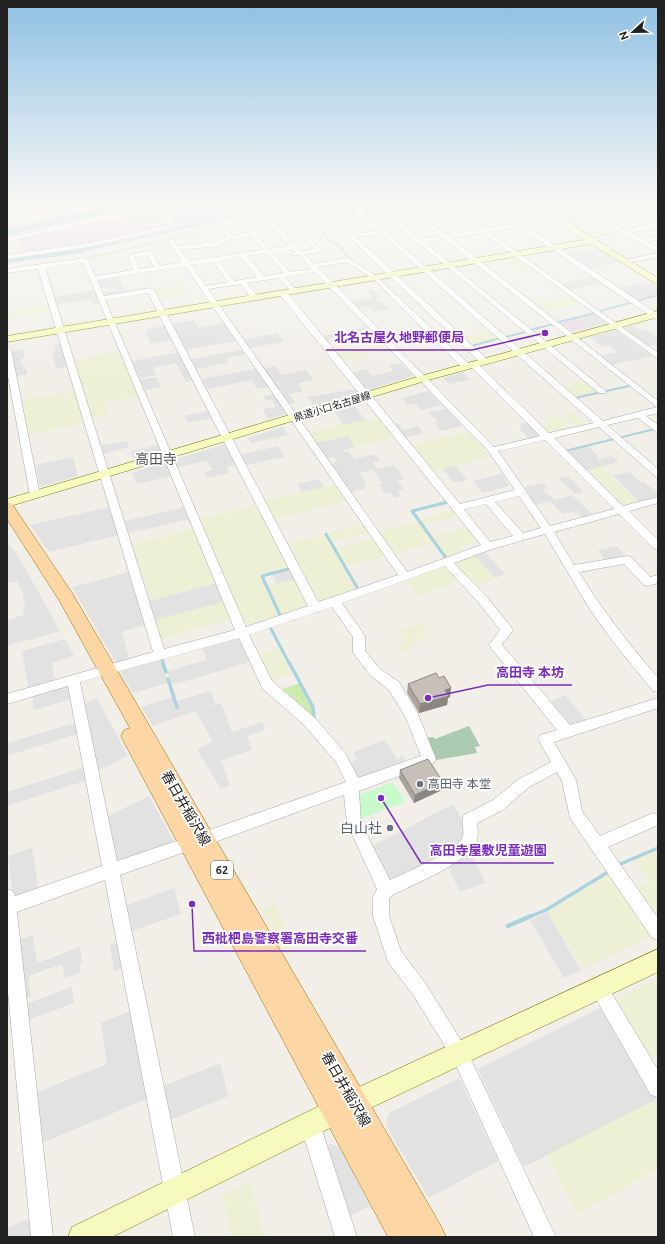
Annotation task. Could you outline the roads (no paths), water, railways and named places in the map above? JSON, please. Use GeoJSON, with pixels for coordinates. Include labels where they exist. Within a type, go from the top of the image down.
{"type":"FeatureCollection","features":[{"type":"Feature","properties":{"kind":"main road","name":"春日井稲沢線"},"geometry":{"type":"LineString","coordinates":[[7,507],[66,598],[102,671],[344,1107],[405,1237]]}},
{"type":"Feature","properties":{"kind":"main road","name":"春日井稲沢線"},"geometry":{"type":"LineString","coordinates":[[7,525],[102,671]]}},
{"type":"Feature","properties":{"kind":"main road","name":"春日井稲沢線"},"geometry":{"type":"LineString","coordinates":[[344,1107],[430,1237]]}},
{"type":"Feature","properties":{"kind":"street"},"geometry":{"type":"LineString","coordinates":[[7,271],[85,260]]}},
{"type":"Feature","properties":{"kind":"street"},"geometry":{"type":"LineString","coordinates":[[85,260],[112,321],[166,456],[242,633],[268,684],[308,721],[341,758],[353,787],[354,824],[386,890]]}},
{"type":"Feature","properties":{"kind":"street"},"geometry":{"type":"LineString","coordinates":[[132,260],[148,284],[316,607]]}},
{"type":"Feature","properties":{"kind":"street"},"geometry":{"type":"LineString","coordinates":[[153,260],[158,268]]}},
{"type":"Feature","properties":{"kind":"street"},"geometry":{"type":"LineString","coordinates":[[184,260],[405,577]]}},
{"type":"Feature","properties":{"kind":"street"},"geometry":{"type":"LineString","coordinates":[[94,278],[208,260]]}},
{"type":"Feature","properties":{"kind":"street"},"geometry":{"type":"LineString","coordinates":[[215,260],[233,284]]}},
{"type":"Feature","properties":{"kind":"street"},"geometry":{"type":"LineString","coordinates":[[245,260],[262,279]]}},
{"type":"Feature","properties":{"kind":"street"},"geometry":{"type":"LineString","coordinates":[[276,260],[289,275]]}},
{"type":"Feature","properties":{"kind":"street"},"geometry":{"type":"LineString","coordinates":[[307,260],[421,379],[492,450],[548,530],[595,608],[618,640],[658,687]]}},
{"type":"Feature","properties":{"kind":"street"},"geometry":{"type":"LineString","coordinates":[[348,260],[374,278],[474,364]]}},
{"type":"Feature","properties":{"kind":"street"},"geometry":{"type":"LineString","coordinates":[[204,288],[289,275],[348,260]]}},
{"type":"Feature","properties":{"kind":"street"},"geometry":{"type":"LineString","coordinates":[[365,260],[392,274],[474,364],[658,546]]}},
{"type":"Feature","properties":{"kind":"street"},"geometry":{"type":"LineString","coordinates":[[414,260],[658,474]]}},
{"type":"Feature","properties":{"kind":"street"},"geometry":{"type":"LineString","coordinates":[[442,260],[602,391]]}},
{"type":"Feature","properties":{"kind":"street"},"geometry":{"type":"LineString","coordinates":[[7,339],[476,260]]}},
{"type":"Feature","properties":{"kind":"street"},"geometry":{"type":"LineString","coordinates":[[476,260],[658,405]]}},
{"type":"Feature","properties":{"kind":"street"},"geometry":{"type":"LineString","coordinates":[[524,260],[658,357]]}},
{"type":"Feature","properties":{"kind":"street"},"geometry":{"type":"LineString","coordinates":[[574,260],[657,315]]}},
{"type":"Feature","properties":{"kind":"street"},"geometry":{"type":"LineString","coordinates":[[625,261],[630,260]]}},
{"type":"Feature","properties":{"kind":"street"},"geometry":{"type":"LineString","coordinates":[[625,261],[658,282]]}},
{"type":"Feature","properties":{"kind":"street"},"geometry":{"type":"LineString","coordinates":[[41,266],[103,474],[160,656]]}},
{"type":"Feature","properties":{"kind":"street"},"geometry":{"type":"LineString","coordinates":[[280,276],[293,291]]}},
{"type":"Feature","properties":{"kind":"street"},"geometry":{"type":"LineString","coordinates":[[199,282],[228,277]]}},
{"type":"Feature","properties":{"kind":"street"},"geometry":{"type":"LineString","coordinates":[[243,282],[255,298]]}},
{"type":"Feature","properties":{"kind":"street"},"geometry":{"type":"LineString","coordinates":[[102,298],[148,284]]}},
{"type":"Feature","properties":{"kind":"street"},"geometry":{"type":"LineString","coordinates":[[283,293],[488,546]]}},
{"type":"Feature","properties":{"kind":"street","name":"県道小口名古屋線"},"geometry":{"type":"LineString","coordinates":[[7,503],[421,379],[615,325],[657,315]]}},
{"type":"Feature","properties":{"kind":"street"},"geometry":{"type":"LineString","coordinates":[[7,349],[36,495]]}},
{"type":"Feature","properties":{"kind":"street"},"geometry":{"type":"LineString","coordinates":[[492,450],[658,410]]}},
{"type":"Feature","properties":{"kind":"street"},"geometry":{"type":"LineString","coordinates":[[640,415],[658,430]]}},
{"type":"Feature","properties":{"kind":"street"},"geometry":{"type":"LineString","coordinates":[[457,508],[521,492]]}},
{"type":"Feature","properties":{"kind":"street"},"geometry":{"type":"LineString","coordinates":[[488,500],[520,537]]}},
{"type":"Feature","properties":{"kind":"street"},"geometry":{"type":"LineString","coordinates":[[7,699],[102,671],[242,633],[405,577],[488,546],[658,500]]}},
{"type":"Feature","properties":{"kind":"street"},"geometry":{"type":"LineString","coordinates":[[571,569],[627,560],[648,582],[658,579]]}},
{"type":"Feature","properties":{"kind":"street"},"geometry":{"type":"LineString","coordinates":[[446,561],[482,599],[507,630],[494,645],[567,732]]}},
{"type":"Feature","properties":{"kind":"street"},"geometry":{"type":"LineString","coordinates":[[42,1237],[7,904],[197,841],[429,759],[412,716],[394,686],[375,672],[359,652],[359,636],[334,601]]}},
{"type":"Feature","properties":{"kind":"street"},"geometry":{"type":"LineString","coordinates":[[73,680],[184,1237]]}},
{"type":"Feature","properties":{"kind":"street"},"geometry":{"type":"LineString","coordinates":[[658,703],[545,738],[569,780],[575,813],[658,932]]}},
{"type":"Feature","properties":{"kind":"street"},"geometry":{"type":"LineString","coordinates":[[545,1237],[459,1053],[420,990],[394,956],[381,916],[381,897],[386,890],[419,875],[466,846],[471,833],[469,820],[498,805],[524,783],[560,764]]}},
{"type":"Feature","properties":{"kind":"street"},"geometry":{"type":"LineString","coordinates":[[597,844],[654,820]]}},
{"type":"Feature","properties":{"kind":"street"},"geometry":{"type":"LineString","coordinates":[[82,1237],[344,1107],[658,960]]}},
{"type":"Feature","properties":{"kind":"street"},"geometry":{"type":"LineString","coordinates":[[599,988],[658,1088]]}},
{"type":"Feature","properties":{"kind":"street"},"geometry":{"type":"LineString","coordinates":[[310,1124],[346,1237]]}},
{"type":"Feature","properties":{"kind":"water"},"geometry":{"type":"Polygon","coordinates":[[[7,260],[29,260],[7,263],[7,260]]]}},
{"type":"Feature","properties":{"kind":"waterway"},"geometry":{"type":"LineString","coordinates":[[637,301],[658,295]]}},
{"type":"Feature","properties":{"kind":"waterway"},"geometry":{"type":"LineString","coordinates":[[600,311],[633,302]]}},
{"type":"Feature","properties":{"kind":"waterway"},"geometry":{"type":"LineString","coordinates":[[574,319],[594,313]]}},
{"type":"Feature","properties":{"kind":"waterway"},"geometry":{"type":"LineString","coordinates":[[559,322],[574,319]]}},
{"type":"Feature","properties":{"kind":"waterway"},"geometry":{"type":"LineString","coordinates":[[530,330],[554,324]]}},
{"type":"Feature","properties":{"kind":"waterway"},"geometry":{"type":"LineString","coordinates":[[506,337],[525,332]]}},
{"type":"Feature","properties":{"kind":"waterway"},"geometry":{"type":"LineString","coordinates":[[472,346],[500,338]]}},
{"type":"Feature","properties":{"kind":"waterway"},"geometry":{"type":"LineString","coordinates":[[575,398],[629,386]]}},
{"type":"Feature","properties":{"kind":"waterway"},"geometry":{"type":"LineString","coordinates":[[618,438],[655,429]]}},
{"type":"Feature","properties":{"kind":"waterway"},"geometry":{"type":"LineString","coordinates":[[565,451],[614,439]]}},
{"type":"Feature","properties":{"kind":"waterway"},"geometry":{"type":"LineString","coordinates":[[446,558],[412,511],[448,502]]}},
{"type":"Feature","properties":{"kind":"waterway"},"geometry":{"type":"LineString","coordinates":[[326,534],[358,589]]}},
{"type":"Feature","properties":{"kind":"waterway"},"geometry":{"type":"LineString","coordinates":[[280,615],[262,576],[292,568]]}},
{"type":"Feature","properties":{"kind":"waterway"},"geometry":{"type":"LineString","coordinates":[[270,627],[290,665]]}},
{"type":"Feature","properties":{"kind":"waterway"},"geometry":{"type":"LineString","coordinates":[[162,660],[164,665]]}},
{"type":"Feature","properties":{"kind":"waterway"},"geometry":{"type":"LineString","coordinates":[[163,664],[166,672]]}},
{"type":"Feature","properties":{"kind":"waterway"},"geometry":{"type":"LineString","coordinates":[[290,664],[313,707],[314,717]]}},
{"type":"Feature","properties":{"kind":"waterway"},"geometry":{"type":"LineString","coordinates":[[168,679],[177,707]]}},
{"type":"Feature","properties":{"kind":"waterway"},"geometry":{"type":"LineString","coordinates":[[618,865],[658,848]]}},
{"type":"Feature","properties":{"kind":"waterway"},"geometry":{"type":"LineString","coordinates":[[529,917],[546,910],[608,872]]}},
{"type":"Feature","properties":{"kind":"waterway"},"geometry":{"type":"LineString","coordinates":[[508,926],[531,916]]}},
{"type":"Feature","properties":{"kind":"place","name":"北名古屋久地野郵便局"},"geometry":{"type":"Point","coordinates":[545,333]}},
{"type":"Feature","properties":{"kind":"place","name":"高田寺 本坊"},"geometry":{"type":"Point","coordinates":[428,698]}},
{"type":"Feature","properties":{"kind":"place","name":"高田寺 本堂"},"geometry":{"type":"Point","coordinates":[420,784]}},
{"type":"Feature","properties":{"kind":"place","name":"高田寺屋敷児童遊園"},"geometry":{"type":"Point","coordinates":[381,798]}},
{"type":"Feature","properties":{"kind":"place","name":"白山社"},"geometry":{"type":"Point","coordinates":[390,828]}},
{"type":"Feature","properties":{"kind":"place","name":"西枇杷島警察署高田寺交番"},"geometry":{"type":"Point","coordinates":[192,904]}},
{"type":"Feature","properties":{"kind":"district","name":"高田寺"},"geometry":{"type":"Point","coordinates":[156,459]}}]}
